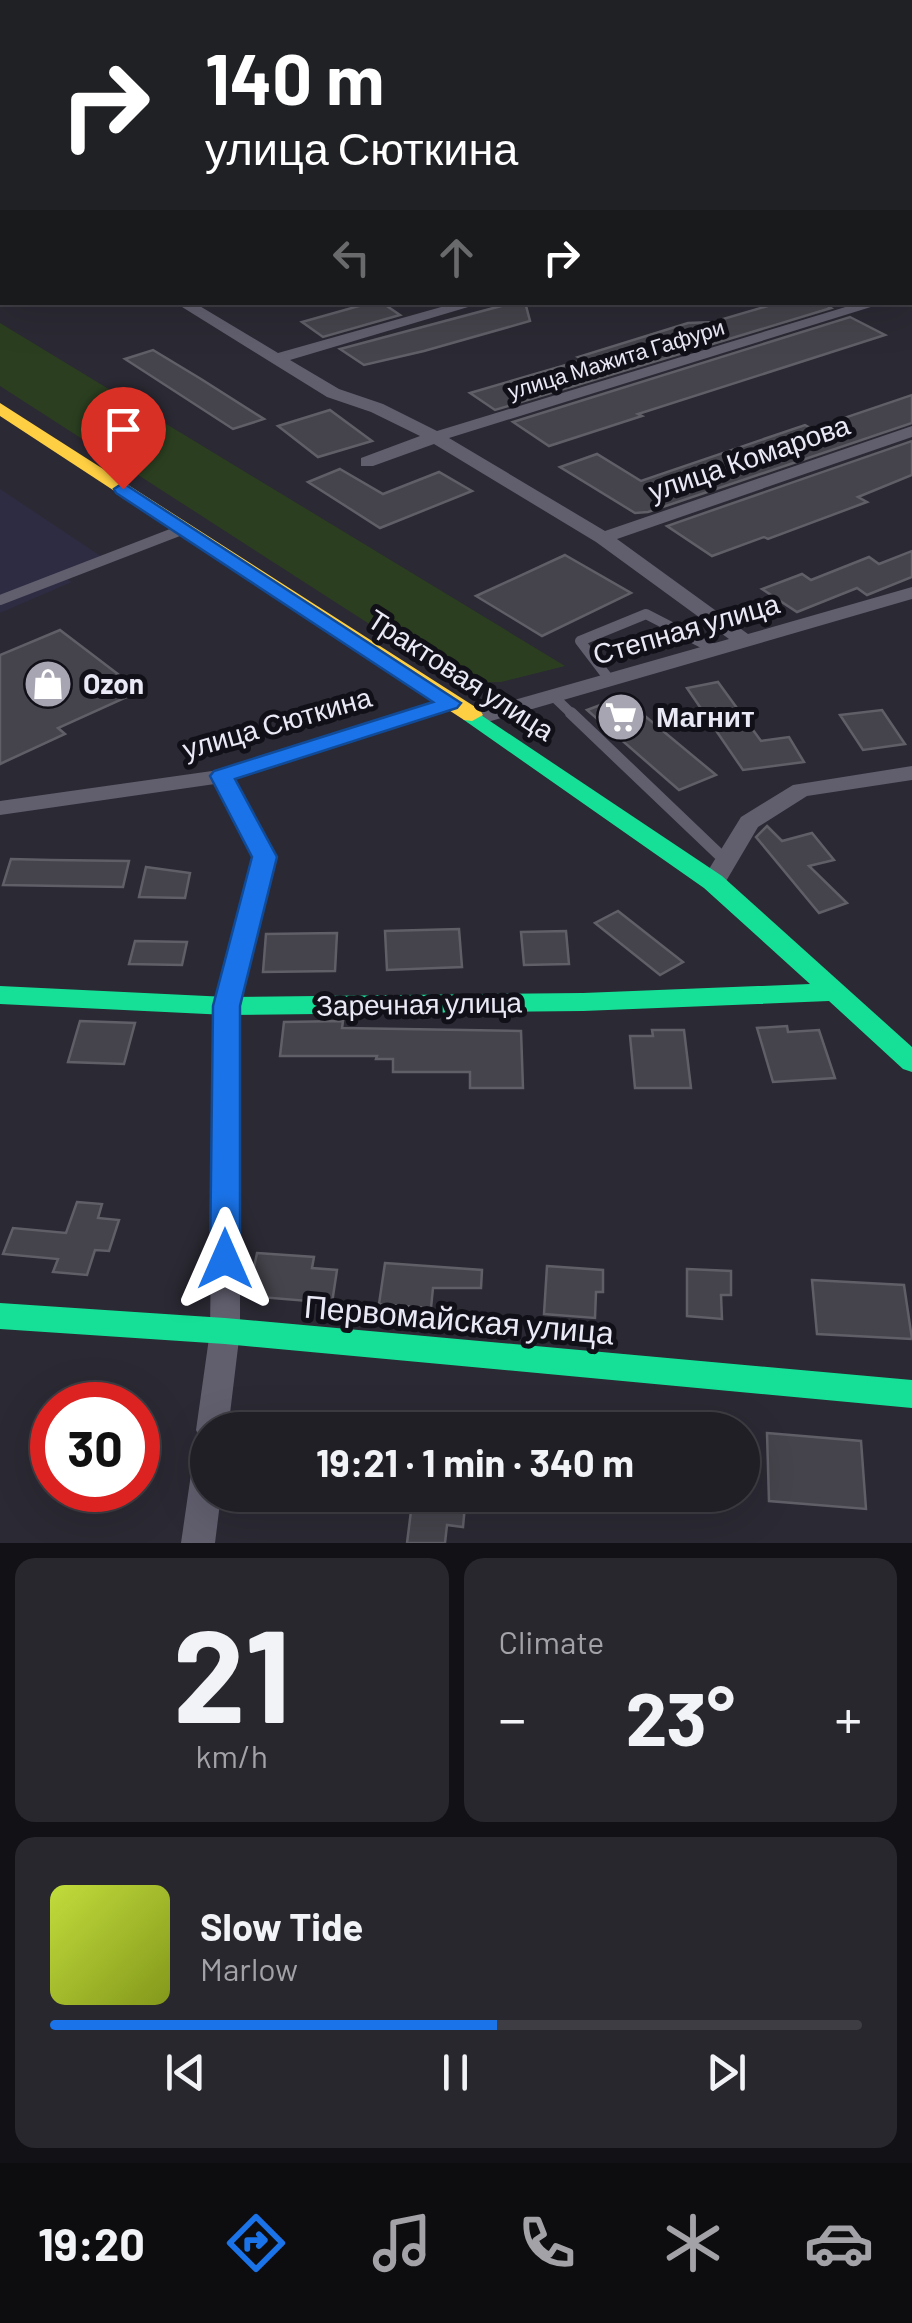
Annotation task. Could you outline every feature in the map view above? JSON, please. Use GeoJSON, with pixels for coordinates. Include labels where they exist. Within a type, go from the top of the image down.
{"type":"FeatureCollection","features":[{"type":"Feature","properties":{"kind":"main road","name":"Трактовая улица"},"geometry":{"type":"LineString","coordinates":[[0,408],[476,718],[713,882],[911,1058]]}},
{"type":"Feature","properties":{"kind":"main road","name":"Заречная улица"},"geometry":{"type":"LineString","coordinates":[[0,994],[226,1006],[583,1002],[838,992]]}},
{"type":"Feature","properties":{"kind":"main road","name":"Первомайская улица"},"geometry":{"type":"LineString","coordinates":[[0,1316],[225,1332],[912,1394]]}},
{"type":"Feature","properties":{"kind":"street"},"geometry":{"type":"LineString","coordinates":[[186,305],[333,393],[377,408],[435,438],[603,538],[744,640]]}},
{"type":"Feature","properties":{"kind":"street"},"geometry":{"type":"LineString","coordinates":[[275,359],[467,305]]}},
{"type":"Feature","properties":{"kind":"street","name":"улица Мажита Гафури"},"geometry":{"type":"LineString","coordinates":[[367,462],[870,305]]}},
{"type":"Feature","properties":{"kind":"street","name":"улица Комарова"},"geometry":{"type":"LineString","coordinates":[[603,538],[912,431]]}},
{"type":"Feature","properties":{"kind":"street","name":"Степная улица"},"geometry":{"type":"LineString","coordinates":[[476,718],[912,593]]}},
{"type":"Feature","properties":{"kind":"street","name":"улица Сюткина"},"geometry":{"type":"LineString","coordinates":[[0,808],[222,776],[450,703]]}},
{"type":"Feature","properties":{"kind":"street"},"geometry":{"type":"LineString","coordinates":[[713,882],[749,822],[801,790],[912,773]]}},
{"type":"Feature","properties":{"kind":"street"},"geometry":{"type":"LineString","coordinates":[[214,1412],[225,1332],[226,1006],[264,857],[222,776]]}},
{"type":"Feature","properties":{"kind":"street"},"geometry":{"type":"LineString","coordinates":[[198,1543],[202,1512]]}},
{"type":"Feature","properties":{"kind":"lane"},"geometry":{"type":"LineString","coordinates":[[0,600],[184,529]]}},
{"type":"Feature","properties":{"kind":"lane"},"geometry":{"type":"LineString","coordinates":[[609,679],[580,642],[646,614],[714,649]]}},
{"type":"Feature","properties":{"kind":"lane"},"geometry":{"type":"LineString","coordinates":[[553,696],[726,861]]}},
{"type":"Feature","properties":{"kind":"shaded area"},"geometry":{"type":"Polygon","coordinates":[[[0,489],[102,557],[61,575],[72,582],[0,613],[0,489]]]}},
{"type":"Feature","properties":{"kind":"green space"},"geometry":{"type":"Polygon","coordinates":[[[0,323],[565,666],[501,682],[461,683],[0,386],[0,323]]]}},
{"type":"Feature","properties":{"kind":"building"},"geometry":{"type":"Polygon","coordinates":[[[362,305],[385,305],[400,315],[323,337],[302,322],[362,305]]]}},
{"type":"Feature","properties":{"kind":"building"},"geometry":{"type":"Polygon","coordinates":[[[505,305],[526,305],[530,321],[364,365],[340,349],[505,305]]]}},
{"type":"Feature","properties":{"kind":"building"},"geometry":{"type":"Polygon","coordinates":[[[771,305],[831,308],[495,410],[470,393],[583,360],[578,357],[688,323],[713,322],[771,305]]]}},
{"type":"Feature","properties":{"kind":"building"},"geometry":{"type":"Polygon","coordinates":[[[850,317],[885,335],[549,446],[513,422],[850,317]]]}},
{"type":"Feature","properties":{"kind":"building"},"geometry":{"type":"Polygon","coordinates":[[[153,350],[264,419],[233,429],[125,359],[153,350]]]}},
{"type":"Feature","properties":{"kind":"building"},"geometry":{"type":"Polygon","coordinates":[[[912,395],[912,423],[648,512],[635,513],[560,467],[597,454],[641,481],[805,425],[812,429],[912,395]]]}},
{"type":"Feature","properties":{"kind":"building"},"geometry":{"type":"Polygon","coordinates":[[[330,410],[372,441],[318,457],[278,426],[330,410]]]}},
{"type":"Feature","properties":{"kind":"building"},"geometry":{"type":"Polygon","coordinates":[[[912,441],[912,475],[858,497],[867,502],[768,539],[764,537],[712,556],[667,526],[912,441]]]}},
{"type":"Feature","properties":{"kind":"building"},"geometry":{"type":"Polygon","coordinates":[[[340,469],[383,494],[439,472],[472,491],[380,528],[308,482],[340,469]]]}},
{"type":"Feature","properties":{"kind":"building"},"geometry":{"type":"Polygon","coordinates":[[[912,551],[912,577],[867,595],[857,588],[797,612],[762,589],[802,574],[811,580],[869,557],[879,564],[912,551]]]}},
{"type":"Feature","properties":{"kind":"building"},"geometry":{"type":"Polygon","coordinates":[[[565,555],[631,593],[542,636],[476,596],[565,555]]]}},
{"type":"Feature","properties":{"kind":"building"},"geometry":{"type":"Polygon","coordinates":[[[60,630],[127,681],[116,686],[129,696],[58,728],[65,734],[0,764],[0,655],[60,630]]]}},
{"type":"Feature","properties":{"kind":"building"},"geometry":{"type":"Polygon","coordinates":[[[718,682],[761,741],[789,737],[804,762],[743,770],[687,688],[718,682]]]}},
{"type":"Feature","properties":{"kind":"building"},"geometry":{"type":"Polygon","coordinates":[[[622,697],[716,775],[679,790],[587,710],[622,697]]]}},
{"type":"Feature","properties":{"kind":"building"},"geometry":{"type":"Polygon","coordinates":[[[882,710],[905,744],[863,750],[840,715],[882,710]]]}},
{"type":"Feature","properties":{"kind":"building"},"geometry":{"type":"Polygon","coordinates":[[[767,826],[782,841],[812,833],[834,860],[809,866],[847,903],[819,913],[756,837],[767,826]]]}},
{"type":"Feature","properties":{"kind":"building"},"geometry":{"type":"Polygon","coordinates":[[[11,859],[129,861],[123,887],[3,885],[11,859]]]}},
{"type":"Feature","properties":{"kind":"building"},"geometry":{"type":"Polygon","coordinates":[[[146,867],[190,873],[185,898],[139,897],[146,867]]]}},
{"type":"Feature","properties":{"kind":"building"},"geometry":{"type":"Polygon","coordinates":[[[618,911],[683,962],[660,975],[595,923],[618,911]]]}},
{"type":"Feature","properties":{"kind":"building"},"geometry":{"type":"Polygon","coordinates":[[[459,929],[462,967],[387,970],[385,931],[459,929]]]}},
{"type":"Feature","properties":{"kind":"building"},"geometry":{"type":"Polygon","coordinates":[[[566,931],[569,964],[524,965],[521,932],[566,931]]]}},
{"type":"Feature","properties":{"kind":"building"},"geometry":{"type":"Polygon","coordinates":[[[337,933],[335,971],[263,972],[266,934],[337,933]]]}},
{"type":"Feature","properties":{"kind":"building"},"geometry":{"type":"Polygon","coordinates":[[[135,941],[187,942],[182,965],[129,964],[135,941]]]}},
{"type":"Feature","properties":{"kind":"building"},"geometry":{"type":"Polygon","coordinates":[[[80,1021],[135,1023],[124,1064],[68,1062],[80,1021]]]}},
{"type":"Feature","properties":{"kind":"building"},"geometry":{"type":"Polygon","coordinates":[[[343,1021],[342,1028],[521,1031],[523,1088],[470,1088],[470,1072],[393,1072],[393,1059],[376,1059],[377,1056],[280,1056],[284,1022],[343,1021]]]}},
{"type":"Feature","properties":{"kind":"building"},"geometry":{"type":"Polygon","coordinates":[[[787,1026],[788,1032],[819,1030],[835,1078],[773,1082],[757,1028],[787,1026]]]}},
{"type":"Feature","properties":{"kind":"building"},"geometry":{"type":"Polygon","coordinates":[[[652,1030],[684,1030],[691,1088],[635,1088],[630,1036],[653,1036],[652,1030]]]}},
{"type":"Feature","properties":{"kind":"building"},"geometry":{"type":"Polygon","coordinates":[[[77,1202],[102,1204],[98,1218],[119,1220],[109,1251],[95,1250],[87,1275],[53,1272],[58,1259],[3,1254],[13,1228],[66,1233],[77,1202]]]}},
{"type":"Feature","properties":{"kind":"building"},"geometry":{"type":"Polygon","coordinates":[[[257,1253],[314,1257],[312,1268],[337,1270],[332,1303],[248,1296],[257,1253]]]}},
{"type":"Feature","properties":{"kind":"building"},"geometry":{"type":"Polygon","coordinates":[[[385,1263],[482,1270],[481,1288],[433,1288],[431,1308],[379,1304],[385,1263]]]}},
{"type":"Feature","properties":{"kind":"building"},"geometry":{"type":"Polygon","coordinates":[[[547,1266],[603,1270],[603,1292],[596,1292],[595,1318],[544,1314],[547,1266]]]}},
{"type":"Feature","properties":{"kind":"building"},"geometry":{"type":"Polygon","coordinates":[[[687,1269],[731,1271],[731,1295],[721,1295],[722,1319],[687,1316],[687,1269]]]}},
{"type":"Feature","properties":{"kind":"building"},"geometry":{"type":"Polygon","coordinates":[[[812,1280],[904,1285],[912,1339],[817,1334],[812,1280]]]}},
{"type":"Feature","properties":{"kind":"building"},"geometry":{"type":"Polygon","coordinates":[[[767,1433],[861,1441],[866,1509],[769,1501],[767,1433]]]}},
{"type":"Feature","properties":{"kind":"building"},"geometry":{"type":"Polygon","coordinates":[[[411,1512],[464,1512],[463,1527],[447,1525],[445,1543],[407,1543],[411,1512]]]}},
{"type":"Feature","properties":{"kind":"traffic: fast"},"geometry":{"type":"LineString","coordinates":[[472,715],[713,882],[912,1062]]}},
{"type":"Feature","properties":{"kind":"traffic: fast"},"geometry":{"type":"LineString","coordinates":[[0,995],[227,1006],[583,1002],[838,992]]}},
{"type":"Feature","properties":{"kind":"traffic: fast"},"geometry":{"type":"LineString","coordinates":[[0,1316],[225,1331],[912,1394]]}},
{"type":"Feature","properties":{"kind":"traffic: slow"},"geometry":{"type":"LineString","coordinates":[[0,408],[472,715]]}},
{"type":"Feature","properties":{"kind":"place","name":"Ozon"},"geometry":{"type":"Point","coordinates":[48,684]}},
{"type":"Feature","properties":{"kind":"place","name":"Магнит"},"geometry":{"type":"Point","coordinates":[621,717]}},
{"type":"Feature","properties":{"kind":"route"},"geometry":{"type":"LineString","coordinates":[[123,489],[450,703],[222,776],[264,857],[226,1006],[225,1259]]}}]}
